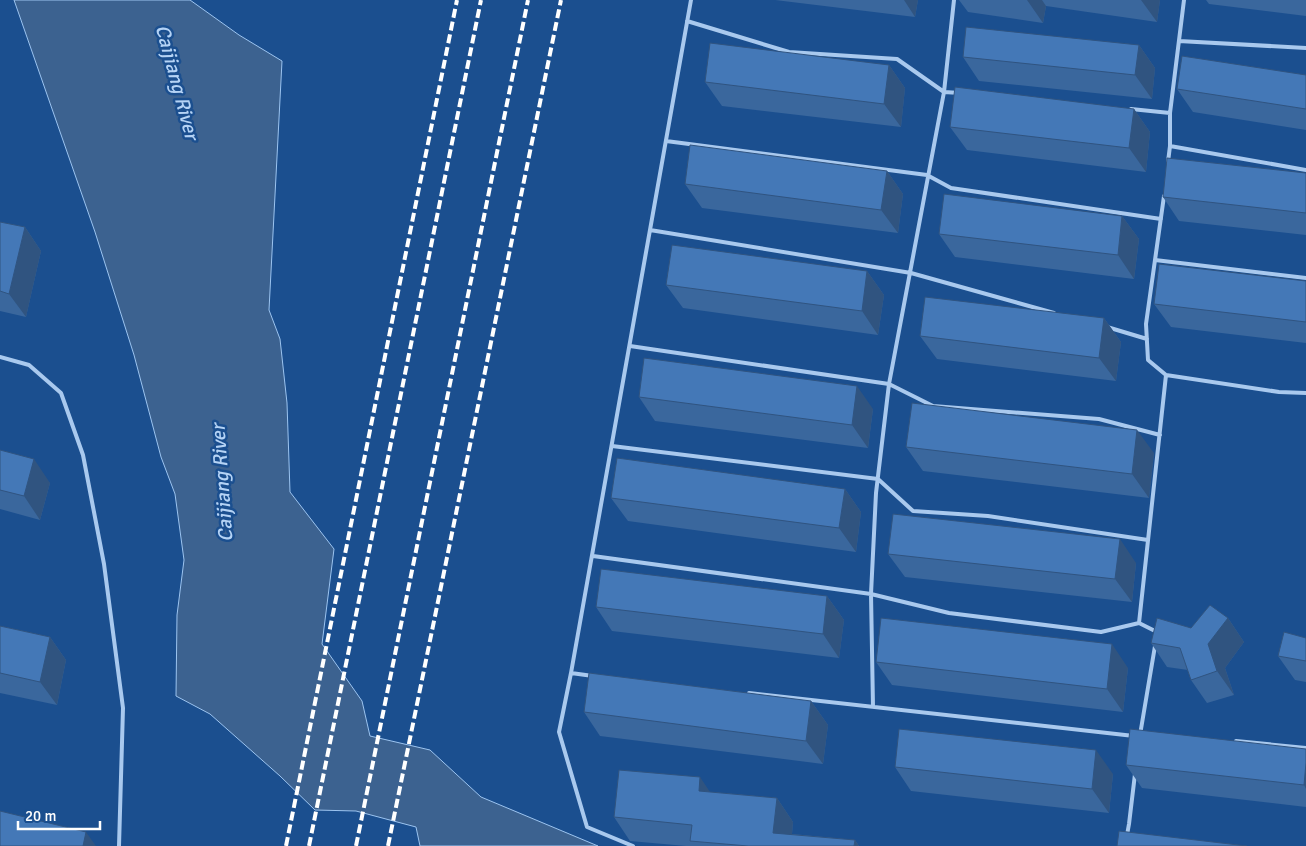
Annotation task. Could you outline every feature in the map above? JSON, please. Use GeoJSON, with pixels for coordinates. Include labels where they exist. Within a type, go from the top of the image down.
{"type":"FeatureCollection","features":[{"type":"Feature","properties":{"kind":"lane"},"geometry":{"type":"LineString","coordinates":[[633,846],[586,827],[560,732],[691,0]]}},
{"type":"Feature","properties":{"kind":"lane"},"geometry":{"type":"LineString","coordinates":[[873,707],[871,594],[878,479],[889,384],[944,92],[954,0]]}},
{"type":"Feature","properties":{"kind":"lane"},"geometry":{"type":"LineString","coordinates":[[1168,164],[1170,113],[1184,0]]}},
{"type":"Feature","properties":{"kind":"lane"},"geometry":{"type":"LineString","coordinates":[[687,21],[789,52],[897,59],[944,92],[963,94]]}},
{"type":"Feature","properties":{"kind":"lane"},"geometry":{"type":"LineString","coordinates":[[1179,41],[1306,48]]}},
{"type":"Feature","properties":{"kind":"lane"},"geometry":{"type":"LineString","coordinates":[[1123,109],[1170,113]]}},
{"type":"Feature","properties":{"kind":"lane"},"geometry":{"type":"LineString","coordinates":[[666,141],[927,175],[951,188],[1161,219]]}},
{"type":"Feature","properties":{"kind":"lane"},"geometry":{"type":"LineString","coordinates":[[1170,146],[1306,170]]}},
{"type":"Feature","properties":{"kind":"lane"},"geometry":{"type":"LineString","coordinates":[[1165,192],[1146,324],[1148,360],[1166,375],[1279,392],[1306,393]]}},
{"type":"Feature","properties":{"kind":"lane"},"geometry":{"type":"LineString","coordinates":[[650,230],[911,273],[1062,315]]}},
{"type":"Feature","properties":{"kind":"lane"},"geometry":{"type":"LineString","coordinates":[[1155,260],[1306,278]]}},
{"type":"Feature","properties":{"kind":"lane"},"geometry":{"type":"LineString","coordinates":[[1100,326],[1147,339]]}},
{"type":"Feature","properties":{"kind":"lane"},"geometry":{"type":"LineString","coordinates":[[630,346],[889,384],[933,406],[1099,418],[1160,435]]}},
{"type":"Feature","properties":{"kind":"lane"},"geometry":{"type":"LineString","coordinates":[[0,357],[29,365],[60,393],[83,455],[104,564],[123,708],[119,846]]}},
{"type":"Feature","properties":{"kind":"lane"},"geometry":{"type":"LineString","coordinates":[[1139,623],[1166,375]]}},
{"type":"Feature","properties":{"kind":"lane"},"geometry":{"type":"LineString","coordinates":[[612,446],[878,479],[913,511],[988,516],[1148,540]]}},
{"type":"Feature","properties":{"kind":"lane"},"geometry":{"type":"LineString","coordinates":[[592,556],[871,594],[949,613],[1101,632],[1139,623],[1158,632],[1140,736]]}},
{"type":"Feature","properties":{"kind":"lane"},"geometry":{"type":"LineString","coordinates":[[571,673],[600,676]]}},
{"type":"Feature","properties":{"kind":"lane"},"geometry":{"type":"LineString","coordinates":[[746,693],[1149,736]]}},
{"type":"Feature","properties":{"kind":"lane"},"geometry":{"type":"LineString","coordinates":[[1229,741],[1306,748]]}},
{"type":"Feature","properties":{"kind":"lane"},"geometry":{"type":"LineString","coordinates":[[1125,846],[1136,766]]}},
{"type":"Feature","properties":{"kind":"water","name":"Caijiang River"},"geometry":{"type":"Polygon","coordinates":[[[14,0],[190,0],[239,35],[282,61],[269,310],[280,339],[287,403],[290,492],[334,549],[322,644],[362,701],[370,736],[430,750],[481,797],[598,846],[420,846],[416,827],[356,811],[315,810],[210,714],[176,696],[177,615],[184,560],[175,494],[161,457],[134,355],[95,232],[14,0]]]}},
{"type":"Feature","properties":{"kind":"building"},"geometry":{"type":"Polygon","coordinates":[[[966,27],[1139,45],[1135,75],[963,57],[966,27]]]}},
{"type":"Feature","properties":{"kind":"building"},"geometry":{"type":"Polygon","coordinates":[[[710,43],[889,65],[884,104],[705,82],[710,43]]]}},
{"type":"Feature","properties":{"kind":"building"},"geometry":{"type":"Polygon","coordinates":[[[1182,56],[1306,75],[1306,109],[1177,89],[1182,56]]]}},
{"type":"Feature","properties":{"kind":"building"},"geometry":{"type":"Polygon","coordinates":[[[955,87],[1134,109],[1129,148],[950,127],[955,87]]]}},
{"type":"Feature","properties":{"kind":"building"},"geometry":{"type":"Polygon","coordinates":[[[690,145],[887,171],[881,210],[685,184],[690,145]]]}},
{"type":"Feature","properties":{"kind":"building"},"geometry":{"type":"Polygon","coordinates":[[[1167,158],[1306,173],[1306,213],[1163,197],[1167,158]]]}},
{"type":"Feature","properties":{"kind":"building"},"geometry":{"type":"Polygon","coordinates":[[[944,194],[1122,216],[1118,255],[939,234],[944,194]]]}},
{"type":"Feature","properties":{"kind":"building"},"geometry":{"type":"Polygon","coordinates":[[[0,222],[25,227],[9,294],[0,291],[0,222]]]}},
{"type":"Feature","properties":{"kind":"building"},"geometry":{"type":"Polygon","coordinates":[[[672,245],[867,271],[862,311],[666,285],[672,245]]]}},
{"type":"Feature","properties":{"kind":"building"},"geometry":{"type":"Polygon","coordinates":[[[1159,264],[1306,281],[1306,322],[1154,304],[1159,264]]]}},
{"type":"Feature","properties":{"kind":"building"},"geometry":{"type":"Polygon","coordinates":[[[925,297],[1104,318],[1099,358],[920,336],[925,297]]]}},
{"type":"Feature","properties":{"kind":"building"},"geometry":{"type":"Polygon","coordinates":[[[644,358],[857,386],[852,425],[639,397],[644,358]]]}},
{"type":"Feature","properties":{"kind":"building"},"geometry":{"type":"Polygon","coordinates":[[[912,403],[1137,430],[1132,474],[906,447],[912,403]]]}},
{"type":"Feature","properties":{"kind":"building"},"geometry":{"type":"Polygon","coordinates":[[[0,450],[34,459],[24,496],[0,490],[0,450]]]}},
{"type":"Feature","properties":{"kind":"building"},"geometry":{"type":"Polygon","coordinates":[[[617,458],[845,489],[839,528],[611,498],[617,458]]]}},
{"type":"Feature","properties":{"kind":"building"},"geometry":{"type":"Polygon","coordinates":[[[893,514],[1120,539],[1115,579],[888,554],[893,514]]]}},
{"type":"Feature","properties":{"kind":"building"},"geometry":{"type":"Polygon","coordinates":[[[601,569],[827,596],[823,634],[596,607],[601,569]]]}},
{"type":"Feature","properties":{"kind":"building"},"geometry":{"type":"Polygon","coordinates":[[[1210,605],[1228,618],[1208,644],[1217,671],[1191,680],[1180,648],[1151,643],[1157,618],[1191,628],[1210,605]]]}},
{"type":"Feature","properties":{"kind":"building"},"geometry":{"type":"Polygon","coordinates":[[[881,618],[1112,644],[1107,689],[876,662],[881,618]]]}},
{"type":"Feature","properties":{"kind":"building"},"geometry":{"type":"Polygon","coordinates":[[[0,626],[50,637],[40,682],[0,673],[0,626]]]}},
{"type":"Feature","properties":{"kind":"building"},"geometry":{"type":"Polygon","coordinates":[[[1284,632],[1306,638],[1306,661],[1278,656],[1284,632]]]}},
{"type":"Feature","properties":{"kind":"building"},"geometry":{"type":"Polygon","coordinates":[[[589,673],[811,701],[806,741],[584,712],[589,673]]]}},
{"type":"Feature","properties":{"kind":"building"},"geometry":{"type":"Polygon","coordinates":[[[899,729],[1096,750],[1092,789],[895,767],[899,729]]]}},
{"type":"Feature","properties":{"kind":"building"},"geometry":{"type":"Polygon","coordinates":[[[1130,729],[1306,749],[1304,785],[1126,765],[1130,729]]]}},
{"type":"Feature","properties":{"kind":"building"},"geometry":{"type":"Polygon","coordinates":[[[619,770],[700,777],[699,791],[777,798],[773,833],[855,840],[854,846],[748,846],[690,841],[692,825],[614,817],[619,770]]]}},
{"type":"Feature","properties":{"kind":"building"},"geometry":{"type":"Polygon","coordinates":[[[0,811],[86,832],[83,846],[0,846],[0,811]]]}},
{"type":"Feature","properties":{"kind":"building"},"geometry":{"type":"Polygon","coordinates":[[[1119,831],[1247,846],[1117,846],[1119,831]]]}},
{"type":"Feature","properties":{"kind":"railway"},"geometry":{"type":"LineString","coordinates":[[286,846],[457,0]]}},
{"type":"Feature","properties":{"kind":"railway"},"geometry":{"type":"LineString","coordinates":[[309,846],[481,0]]}},
{"type":"Feature","properties":{"kind":"railway"},"geometry":{"type":"LineString","coordinates":[[356,846],[528,0]]}},
{"type":"Feature","properties":{"kind":"railway"},"geometry":{"type":"LineString","coordinates":[[388,846],[561,0]]}}]}
